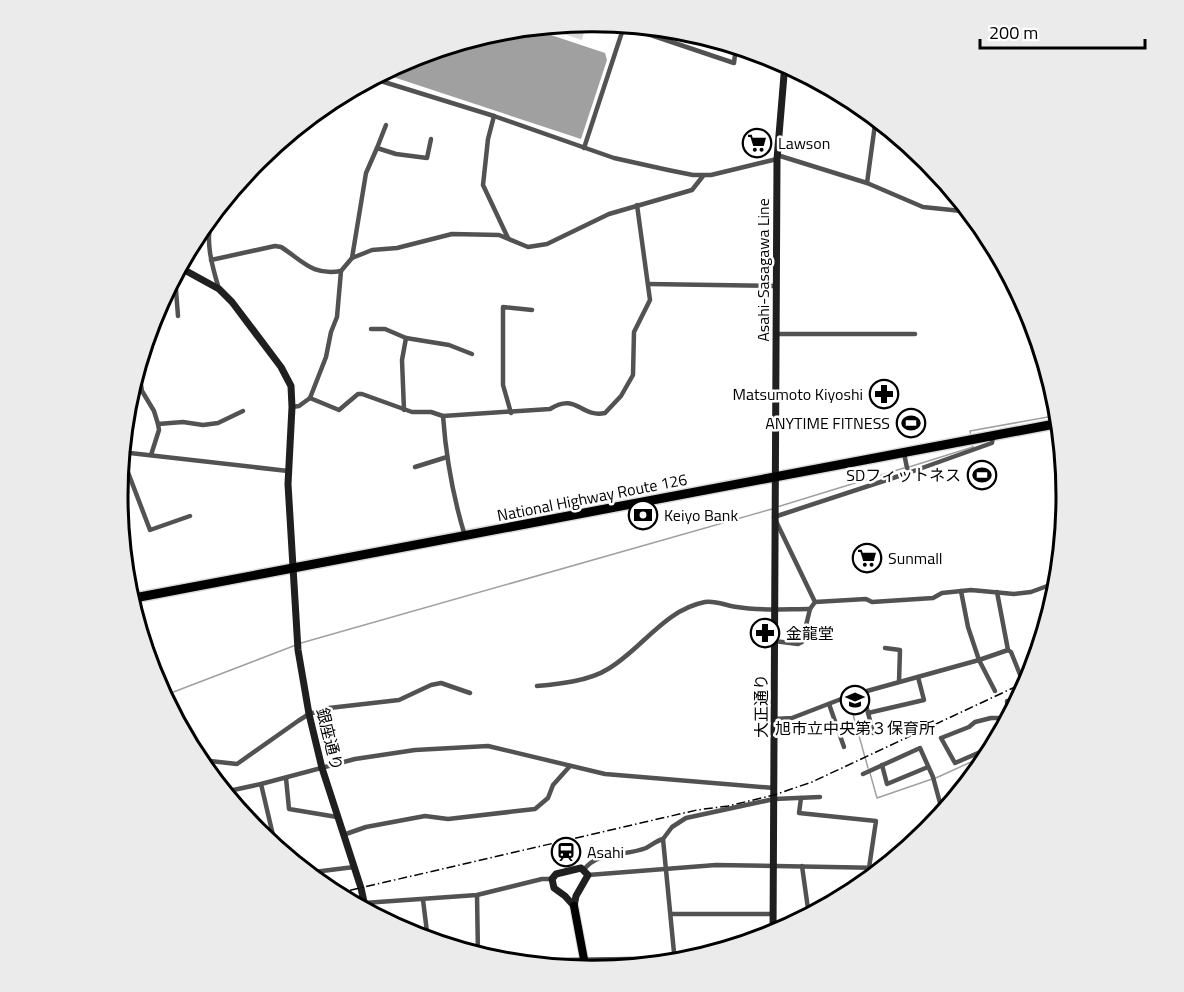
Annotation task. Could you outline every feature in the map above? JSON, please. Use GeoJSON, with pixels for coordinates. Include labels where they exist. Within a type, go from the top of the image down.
{"type":"FeatureCollection","features":[{"type":"Feature","properties":{"kind":"highway","name":"National Highway Route 126"},"geometry":{"type":"LineString","coordinates":[[138,597],[1051,425]]}},
{"type":"Feature","properties":{"kind":"main road"},"geometry":{"type":"LineString","coordinates":[[574,906],[584,960]]}},
{"type":"Feature","properties":{"kind":"street"},"geometry":{"type":"LineString","coordinates":[[584,148],[622,32]]}},
{"type":"Feature","properties":{"kind":"street"},"geometry":{"type":"LineString","coordinates":[[650,35],[734,63],[735,54]]}},
{"type":"Feature","properties":{"kind":"street","name":"Asahi-Sasagawa Line"},"geometry":{"type":"LineString","coordinates":[[775,477],[777,157],[784,73]]}},
{"type":"Feature","properties":{"kind":"street"},"geometry":{"type":"LineString","coordinates":[[382,82],[635,163],[703,176],[777,157],[867,183],[923,207],[959,211]]}},
{"type":"Feature","properties":{"kind":"street"},"geometry":{"type":"LineString","coordinates":[[494,116],[488,139],[483,185],[508,239]]}},
{"type":"Feature","properties":{"kind":"street"},"geometry":{"type":"LineString","coordinates":[[352,258],[366,173],[386,125]]}},
{"type":"Feature","properties":{"kind":"street"},"geometry":{"type":"LineString","coordinates":[[867,183],[875,127]]}},
{"type":"Feature","properties":{"kind":"street"},"geometry":{"type":"LineString","coordinates":[[377,148],[396,154],[427,158],[431,139]]}},
{"type":"Feature","properties":{"kind":"street"},"geometry":{"type":"LineString","coordinates":[[292,407],[299,406],[310,398],[326,357],[331,332],[337,317],[341,271],[352,258],[372,250],[397,248],[452,234],[499,235],[528,248],[547,244],[609,214],[692,190],[703,176]]}},
{"type":"Feature","properties":{"kind":"street"},"geometry":{"type":"LineString","coordinates":[[310,398],[339,410],[358,394],[362,394],[404,410],[432,412],[442,416],[550,409],[560,403],[570,402],[589,412],[599,414],[610,410],[633,375],[634,332],[650,300],[637,206]]}},
{"type":"Feature","properties":{"kind":"street"},"geometry":{"type":"LineString","coordinates":[[208,235],[211,260],[219,289]]}},
{"type":"Feature","properties":{"kind":"street"},"geometry":{"type":"LineString","coordinates":[[211,260],[276,246],[281,247],[312,270],[341,271]]}},
{"type":"Feature","properties":{"kind":"street","name":"銀座通り"},"geometry":{"type":"LineString","coordinates":[[186,271],[219,289],[232,302],[287,376],[291,386],[288,471],[297,645],[309,714],[322,768],[363,900]]}},
{"type":"Feature","properties":{"kind":"street"},"geometry":{"type":"LineString","coordinates":[[648,284],[776,286]]}},
{"type":"Feature","properties":{"kind":"street"},"geometry":{"type":"LineString","coordinates":[[175,290],[178,316]]}},
{"type":"Feature","properties":{"kind":"street"},"geometry":{"type":"LineString","coordinates":[[511,413],[503,385],[503,308],[532,310]]}},
{"type":"Feature","properties":{"kind":"street"},"geometry":{"type":"LineString","coordinates":[[371,329],[391,330],[406,338],[449,345],[472,354]]}},
{"type":"Feature","properties":{"kind":"street"},"geometry":{"type":"LineString","coordinates":[[776,334],[915,334]]}},
{"type":"Feature","properties":{"kind":"street"},"geometry":{"type":"LineString","coordinates":[[404,410],[402,360],[406,338]]}},
{"type":"Feature","properties":{"kind":"street"},"geometry":{"type":"LineString","coordinates":[[141,384],[145,399],[154,411],[159,430],[151,455]]}},
{"type":"Feature","properties":{"kind":"street"},"geometry":{"type":"LineString","coordinates":[[158,424],[183,423],[203,426],[218,423],[243,411]]}},
{"type":"Feature","properties":{"kind":"street"},"geometry":{"type":"LineString","coordinates":[[442,416],[453,491],[465,536]]}},
{"type":"Feature","properties":{"kind":"street"},"geometry":{"type":"LineString","coordinates":[[815,602],[774,517],[992,443],[993,436]]}},
{"type":"Feature","properties":{"kind":"street"},"geometry":{"type":"LineString","coordinates":[[904,453],[908,472]]}},
{"type":"Feature","properties":{"kind":"street"},"geometry":{"type":"LineString","coordinates":[[129,454],[288,471]]}},
{"type":"Feature","properties":{"kind":"street"},"geometry":{"type":"LineString","coordinates":[[415,467],[447,457]]}},
{"type":"Feature","properties":{"kind":"street"},"geometry":{"type":"LineString","coordinates":[[128,472],[150,530],[189,516]]}},
{"type":"Feature","properties":{"kind":"street","name":"大正通り"},"geometry":{"type":"LineString","coordinates":[[774,923],[775,477]]}},
{"type":"Feature","properties":{"kind":"street"},"geometry":{"type":"LineString","coordinates":[[815,602],[866,599],[872,602],[933,598],[942,593],[961,591],[1014,594],[1031,592],[1048,586]]}},
{"type":"Feature","properties":{"kind":"street"},"geometry":{"type":"LineString","coordinates":[[961,591],[968,627],[979,660],[995,691]]}},
{"type":"Feature","properties":{"kind":"street"},"geometry":{"type":"LineString","coordinates":[[997,592],[1008,650],[1021,675]]}},
{"type":"Feature","properties":{"kind":"street"},"geometry":{"type":"LineString","coordinates":[[537,686],[567,683],[606,671],[681,610],[707,601],[737,608],[810,609]]}},
{"type":"Feature","properties":{"kind":"street"},"geometry":{"type":"LineString","coordinates":[[774,640],[798,644],[802,642],[810,609],[815,602]]}},
{"type":"Feature","properties":{"kind":"street"},"geometry":{"type":"LineString","coordinates":[[885,648],[900,650],[899,682]]}},
{"type":"Feature","properties":{"kind":"street"},"geometry":{"type":"LineString","coordinates":[[774,719],[792,718],[863,692],[1008,650]]}},
{"type":"Feature","properties":{"kind":"street"},"geometry":{"type":"LineString","coordinates":[[868,712],[924,700],[918,677]]}},
{"type":"Feature","properties":{"kind":"street"},"geometry":{"type":"LineString","coordinates":[[211,761],[237,764],[309,714],[329,708],[399,700],[435,684],[450,685],[470,693]]}},
{"type":"Feature","properties":{"kind":"street"},"geometry":{"type":"LineString","coordinates":[[863,692],[873,733]]}},
{"type":"Feature","properties":{"kind":"street"},"geometry":{"type":"LineString","coordinates":[[829,704],[844,747]]}},
{"type":"Feature","properties":{"kind":"street"},"geometry":{"type":"LineString","coordinates":[[979,753],[955,764],[941,738],[969,727],[975,722],[1000,718]]}},
{"type":"Feature","properties":{"kind":"street"},"geometry":{"type":"LineString","coordinates":[[233,790],[355,759],[415,750],[488,746],[605,774],[774,788]]}},
{"type":"Feature","properties":{"kind":"street"},"geometry":{"type":"LineString","coordinates":[[862,774],[920,748],[933,777],[940,803]]}},
{"type":"Feature","properties":{"kind":"street"},"geometry":{"type":"LineString","coordinates":[[882,765],[887,784],[928,767]]}},
{"type":"Feature","properties":{"kind":"street"},"geometry":{"type":"LineString","coordinates":[[343,835],[366,827],[425,816],[448,819],[535,809],[548,798],[553,785],[570,766]]}},
{"type":"Feature","properties":{"kind":"street"},"geometry":{"type":"LineString","coordinates":[[286,778],[289,809],[337,817]]}},
{"type":"Feature","properties":{"kind":"street"},"geometry":{"type":"LineString","coordinates":[[261,784],[272,832]]}},
{"type":"Feature","properties":{"kind":"street"},"geometry":{"type":"LineString","coordinates":[[574,906],[576,896],[592,861],[646,848],[655,841],[663,839],[672,827],[686,818],[774,799],[820,797]]}},
{"type":"Feature","properties":{"kind":"street"},"geometry":{"type":"LineString","coordinates":[[574,906],[554,888],[552,879],[555,874],[574,869],[586,872],[716,865],[869,868],[876,821],[799,813],[801,798]]}},
{"type":"Feature","properties":{"kind":"street"},"geometry":{"type":"LineString","coordinates":[[663,839],[674,953]]}},
{"type":"Feature","properties":{"kind":"street"},"geometry":{"type":"LineString","coordinates":[[802,866],[808,907]]}},
{"type":"Feature","properties":{"kind":"street"},"geometry":{"type":"LineString","coordinates":[[318,871],[354,867]]}},
{"type":"Feature","properties":{"kind":"street"},"geometry":{"type":"LineString","coordinates":[[369,903],[477,895],[542,879],[552,879]]}},
{"type":"Feature","properties":{"kind":"street"},"geometry":{"type":"LineString","coordinates":[[477,895],[478,946]]}},
{"type":"Feature","properties":{"kind":"street"},"geometry":{"type":"LineString","coordinates":[[423,900],[427,930]]}},
{"type":"Feature","properties":{"kind":"street"},"geometry":{"type":"LineString","coordinates":[[671,914],[774,914]]}},
{"type":"Feature","properties":{"kind":"shaded area"},"geometry":{"type":"Polygon","coordinates":[[[558,32],[584,32],[582,40],[558,32]]]}},
{"type":"Feature","properties":{"kind":"shaded area"},"geometry":{"type":"Polygon","coordinates":[[[546,34],[605,53],[607,60],[581,139],[392,77],[472,47],[546,34]]]}},
{"type":"Feature","properties":{"kind":"waterway"},"geometry":{"type":"LineString","coordinates":[[971,436],[970,431],[1050,417]]}},
{"type":"Feature","properties":{"kind":"waterway"},"geometry":{"type":"LineString","coordinates":[[909,467],[973,447],[972,444]]}},
{"type":"Feature","properties":{"kind":"waterway"},"geometry":{"type":"LineString","coordinates":[[777,507],[904,468]]}},
{"type":"Feature","properties":{"kind":"waterway"},"geometry":{"type":"LineString","coordinates":[[301,643],[772,509]]}},
{"type":"Feature","properties":{"kind":"waterway"},"geometry":{"type":"LineString","coordinates":[[171,693],[296,645]]}},
{"type":"Feature","properties":{"kind":"waterway"},"geometry":{"type":"LineString","coordinates":[[849,700],[868,768]]}},
{"type":"Feature","properties":{"kind":"waterway"},"geometry":{"type":"LineString","coordinates":[[870,773],[877,798],[938,777],[973,761]]}},
{"type":"Feature","properties":{"kind":"railway"},"geometry":{"type":"LineString","coordinates":[[348,891],[697,810],[728,806],[774,795],[812,782],[1015,687]]}},
{"type":"Feature","properties":{"kind":"place","name":"Lawson"},"geometry":{"type":"Point","coordinates":[757,143]}},
{"type":"Feature","properties":{"kind":"place","name":"Matsumoto Kiyoshi"},"geometry":{"type":"Point","coordinates":[884,394]}},
{"type":"Feature","properties":{"kind":"place","name":"ANYTIME FITNESS"},"geometry":{"type":"Point","coordinates":[911,423]}},
{"type":"Feature","properties":{"kind":"place","name":"SDフィットネス"},"geometry":{"type":"Point","coordinates":[982,475]}},
{"type":"Feature","properties":{"kind":"place","name":"Keiyo Bank"},"geometry":{"type":"Point","coordinates":[643,515]}},
{"type":"Feature","properties":{"kind":"place","name":"Sunmall"},"geometry":{"type":"Point","coordinates":[867,558]}},
{"type":"Feature","properties":{"kind":"place","name":"金龍堂"},"geometry":{"type":"Point","coordinates":[765,633]}},
{"type":"Feature","properties":{"kind":"place","name":"旭市立中央第３保育所"},"geometry":{"type":"Point","coordinates":[855,700]}},
{"type":"Feature","properties":{"kind":"place","name":"Asahi"},"geometry":{"type":"Point","coordinates":[566,852]}}]}
